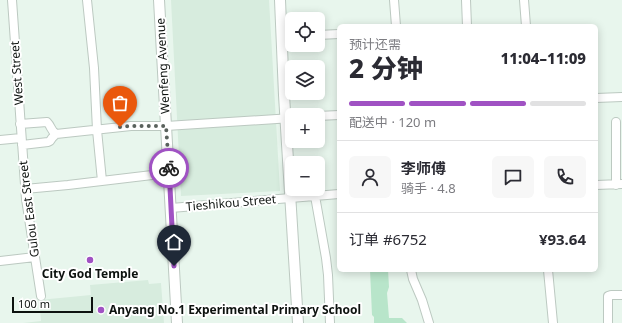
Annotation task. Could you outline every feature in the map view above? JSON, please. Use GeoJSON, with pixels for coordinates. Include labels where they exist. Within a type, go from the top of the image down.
{"type":"FeatureCollection","features":[{"type":"Feature","properties":{"kind":"main road","name":"Wenfeng Avenue"},"geometry":{"type":"LineString","coordinates":[[159,0],[177,323]]}},
{"type":"Feature","properties":{"kind":"main road"},"geometry":{"type":"LineString","coordinates":[[280,0],[285,26]]}},
{"type":"Feature","properties":{"kind":"main road"},"geometry":{"type":"LineString","coordinates":[[287,52],[289,108]]}},
{"type":"Feature","properties":{"kind":"main road"},"geometry":{"type":"LineString","coordinates":[[290,148],[298,323]]}},
{"type":"Feature","properties":{"kind":"street","name":"West Street"},"geometry":{"type":"LineString","coordinates":[[12,0],[22,142]]}},
{"type":"Feature","properties":{"kind":"street"},"geometry":{"type":"LineString","coordinates":[[87,0],[94,68],[97,130],[102,181]]}},
{"type":"Feature","properties":{"kind":"street"},"geometry":{"type":"LineString","coordinates":[[394,0],[396,24]]}},
{"type":"Feature","properties":{"kind":"street"},"geometry":{"type":"LineString","coordinates":[[466,0],[468,24]]}},
{"type":"Feature","properties":{"kind":"street"},"geometry":{"type":"LineString","coordinates":[[524,0],[526,24]]}},
{"type":"Feature","properties":{"kind":"street"},"geometry":{"type":"LineString","coordinates":[[325,35],[337,34]]}},
{"type":"Feature","properties":{"kind":"street"},"geometry":{"type":"LineString","coordinates":[[598,98],[622,97]]}},
{"type":"Feature","properties":{"kind":"street"},"geometry":{"type":"LineString","coordinates":[[325,116],[337,115]]}},
{"type":"Feature","properties":{"kind":"street"},"geometry":{"type":"LineString","coordinates":[[0,140],[48,142],[56,134],[131,126],[166,126],[285,118]]}},
{"type":"Feature","properties":{"kind":"street"},"geometry":{"type":"LineString","coordinates":[[20,124],[47,122],[50,125],[52,132],[56,134]]}},
{"type":"Feature","properties":{"kind":"street"},"geometry":{"type":"LineString","coordinates":[[598,185],[619,184],[616,122]]}},
{"type":"Feature","properties":{"kind":"street","name":"Gulou East Street"},"geometry":{"type":"LineString","coordinates":[[22,142],[25,189],[41,296]]}},
{"type":"Feature","properties":{"kind":"street"},"geometry":{"type":"LineString","coordinates":[[25,189],[169,173]]}},
{"type":"Feature","properties":{"kind":"street","name":"Tieshikou Street"},"geometry":{"type":"LineString","coordinates":[[325,195],[337,194]]}},
{"type":"Feature","properties":{"kind":"street"},"geometry":{"type":"LineString","coordinates":[[315,196],[326,258],[330,323]]}},
{"type":"Feature","properties":{"kind":"street","name":"Tieshikou Street"},"geometry":{"type":"LineString","coordinates":[[171,208],[315,196]]}},
{"type":"Feature","properties":{"kind":"street"},"geometry":{"type":"LineString","coordinates":[[0,261],[35,257]]}},
{"type":"Feature","properties":{"kind":"street"},"geometry":{"type":"LineString","coordinates":[[412,272],[415,285],[422,300],[428,323]]}},
{"type":"Feature","properties":{"kind":"street"},"geometry":{"type":"LineString","coordinates":[[548,272],[553,323]]}},
{"type":"Feature","properties":{"kind":"street"},"geometry":{"type":"LineString","coordinates":[[608,323],[608,296],[622,294]]}},
{"type":"Feature","properties":{"kind":"shaded area"},"geometry":{"type":"Polygon","coordinates":[[[171,0],[269,0],[280,191],[181,196],[171,0]]]}},
{"type":"Feature","properties":{"kind":"shaded area"},"geometry":{"type":"Polygon","coordinates":[[[370,272],[388,272],[389,287],[387,293],[389,318],[402,318],[407,323],[374,323],[374,317],[372,315],[370,272]]]}},
{"type":"Feature","properties":{"kind":"shaded area","name":"Anyang No.1 Experimental Primary School"},"geometry":{"type":"Polygon","coordinates":[[[148,280],[149,284],[161,283],[164,323],[23,323],[41,321],[39,300],[91,295],[90,285],[148,280]]]}},
{"type":"Feature","properties":{"kind":"way so far"},"geometry":{"type":"LineString","coordinates":[[120,127],[166,126],[169,168]]}},
{"type":"Feature","properties":{"kind":"place","name":"City God Temple"},"geometry":{"type":"Point","coordinates":[90,260]}},
{"type":"Feature","properties":{"kind":"place","name":"Anyang No.1 Experimental Primary School"},"geometry":{"type":"Point","coordinates":[101,310]}},
{"type":"Feature","properties":{"kind":"route"},"geometry":{"type":"LineString","coordinates":[[169,168],[174,266]]}}]}
